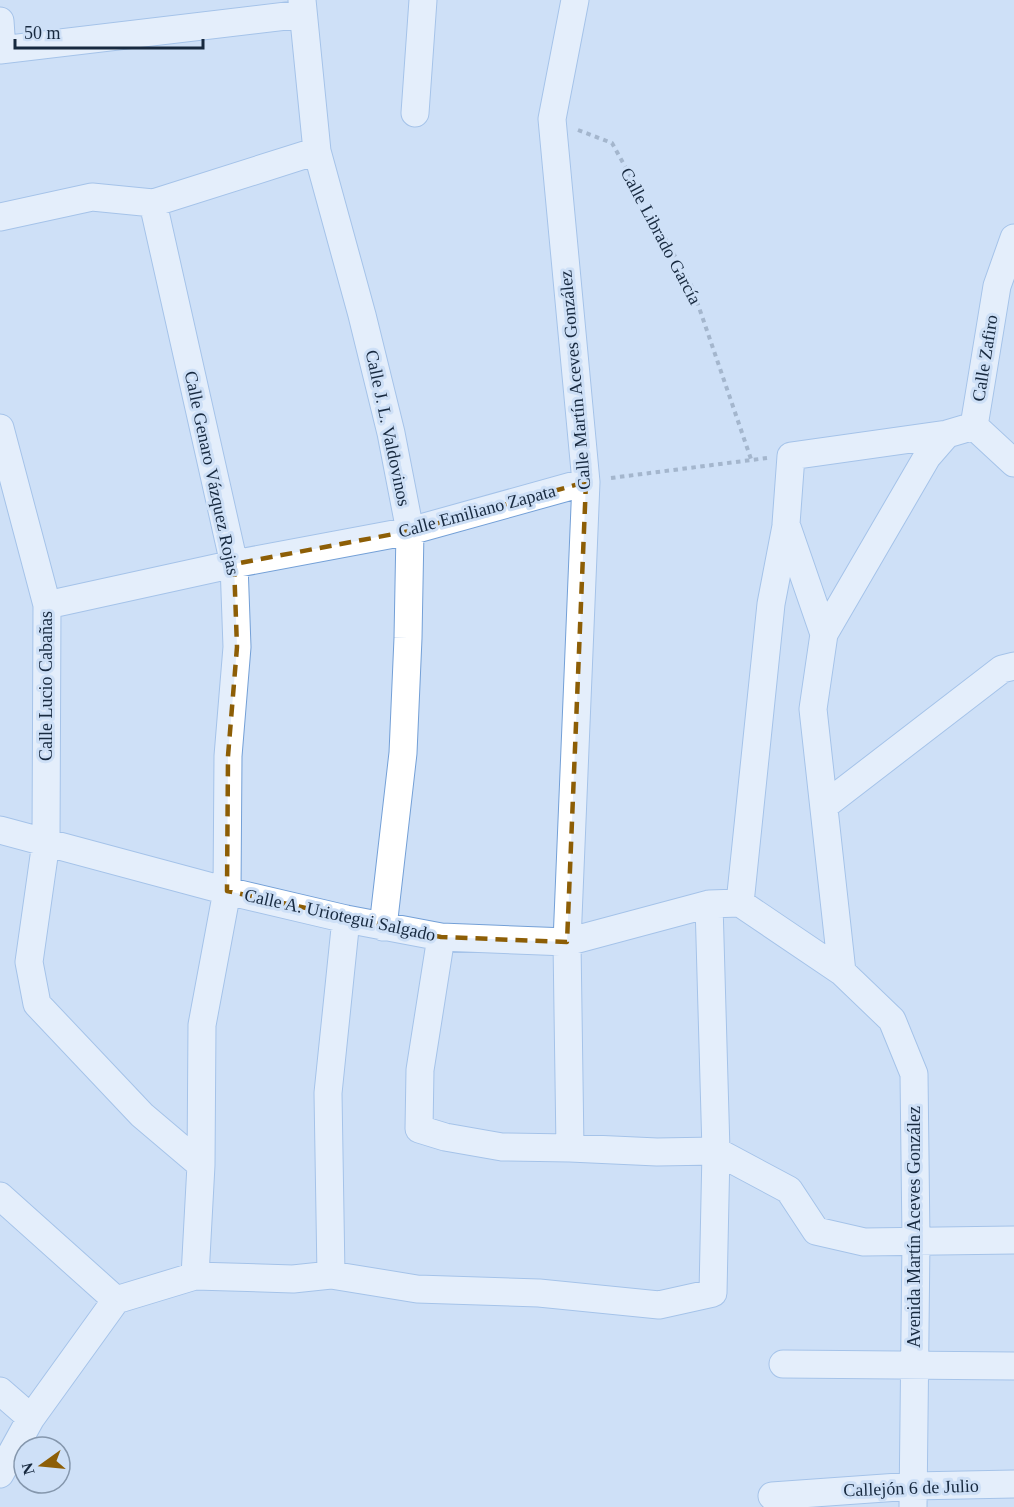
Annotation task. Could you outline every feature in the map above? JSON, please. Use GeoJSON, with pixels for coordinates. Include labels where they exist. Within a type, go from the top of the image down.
{"type":"FeatureCollection","features":[{"type":"Feature","properties":{"kind":"street"},"geometry":{"type":"LineString","coordinates":[[415,113],[423,0]]}},
{"type":"Feature","properties":{"kind":"street","name":"Calle Martín Aceves González"},"geometry":{"type":"LineString","coordinates":[[570,1148],[567,942],[586,482],[552,119],[575,0]]}},
{"type":"Feature","properties":{"kind":"street"},"geometry":{"type":"LineString","coordinates":[[0,21],[1,50],[303,7]]}},
{"type":"Feature","properties":{"kind":"street","name":"Calle J. L. Valdovinos"},"geometry":{"type":"LineString","coordinates":[[303,7],[317,151],[362,315],[391,433],[410,531],[403,753],[383,927]]}},
{"type":"Feature","properties":{"kind":"street"},"geometry":{"type":"LineString","coordinates":[[0,217],[92,197],[153,203],[317,151]]}},
{"type":"Feature","properties":{"kind":"street","name":"Calle Genaro Vázquez Rojas"},"geometry":{"type":"LineString","coordinates":[[153,203],[234,564],[237,647],[228,756],[227,891],[202,1025],[201,1165],[195,1276]]}},
{"type":"Feature","properties":{"kind":"street","name":"Calle Zafiro"},"geometry":{"type":"LineString","coordinates":[[1014,238],[1006,290],[974,426],[1014,463]]}},
{"type":"Feature","properties":{"kind":"street"},"geometry":{"type":"LineString","coordinates":[[842,972],[740,903],[771,604],[786,524],[791,456],[947,434],[974,426]]}},
{"type":"Feature","properties":{"kind":"street","name":"Calle Lucio Cabañas"},"geometry":{"type":"LineString","coordinates":[[0,428],[46,605],[46,842],[29,962],[37,1004],[142,1115],[201,1165]]}},
{"type":"Feature","properties":{"kind":"street"},"geometry":{"type":"LineString","coordinates":[[842,972],[813,709],[824,634],[927,457],[947,434]]}},
{"type":"Feature","properties":{"kind":"street","name":"Calle Emiliano Zapata"},"geometry":{"type":"LineString","coordinates":[[46,605],[234,564],[410,531],[586,482]]}},
{"type":"Feature","properties":{"kind":"street"},"geometry":{"type":"LineString","coordinates":[[786,524],[824,634]]}},
{"type":"Feature","properties":{"kind":"street"},"geometry":{"type":"LineString","coordinates":[[824,806],[1002,669],[1014,666]]}},
{"type":"Feature","properties":{"kind":"street","name":"Calle A. Uriotegui Salgado"},"geometry":{"type":"LineString","coordinates":[[0,830],[227,891],[345,919],[441,937],[567,942],[709,904],[740,903]]}},
{"type":"Feature","properties":{"kind":"street"},"geometry":{"type":"LineString","coordinates":[[0,1474],[31,1418],[116,1300],[195,1276],[293,1279],[331,1275],[417,1289],[539,1293],[659,1305],[713,1293],[716,1151],[709,904]]}},
{"type":"Feature","properties":{"kind":"street"},"geometry":{"type":"LineString","coordinates":[[331,1275],[328,1093],[345,919]]}},
{"type":"Feature","properties":{"kind":"street"},"geometry":{"type":"LineString","coordinates":[[441,937],[420,1070],[419,1129],[445,1137],[502,1147],[657,1152],[716,1151],[789,1190],[816,1232],[864,1242],[1014,1240]]}},
{"type":"Feature","properties":{"kind":"street","name":"Avenida Martín Aceves González"},"geometry":{"type":"LineString","coordinates":[[842,972],[892,1020],[914,1074],[916,1241],[913,1496]]}},
{"type":"Feature","properties":{"kind":"street"},"geometry":{"type":"LineString","coordinates":[[0,1196],[116,1300]]}},
{"type":"Feature","properties":{"kind":"street"},"geometry":{"type":"LineString","coordinates":[[783,1365],[1014,1366]]}},
{"type":"Feature","properties":{"kind":"street"},"geometry":{"type":"LineString","coordinates":[[0,1391],[31,1418]]}},
{"type":"Feature","properties":{"kind":"street","name":"Callejón 6 de Julio"},"geometry":{"type":"LineString","coordinates":[[772,1496],[913,1496],[1014,1484]]}},
{"type":"Feature","properties":{"kind":"path","name":"Calle Librado García"},"geometry":{"type":"LineString","coordinates":[[552,119],[612,143],[692,287],[751,459]]}},
{"type":"Feature","properties":{"kind":"path"},"geometry":{"type":"LineString","coordinates":[[586,482],[751,459],[791,456]]}},
{"type":"Feature","properties":{"kind":"highlighted area"},"geometry":{"type":"Polygon","coordinates":[[[586,482],[567,942],[441,937],[227,891],[228,756],[237,647],[234,564],[410,531],[586,482]]]}}]}
